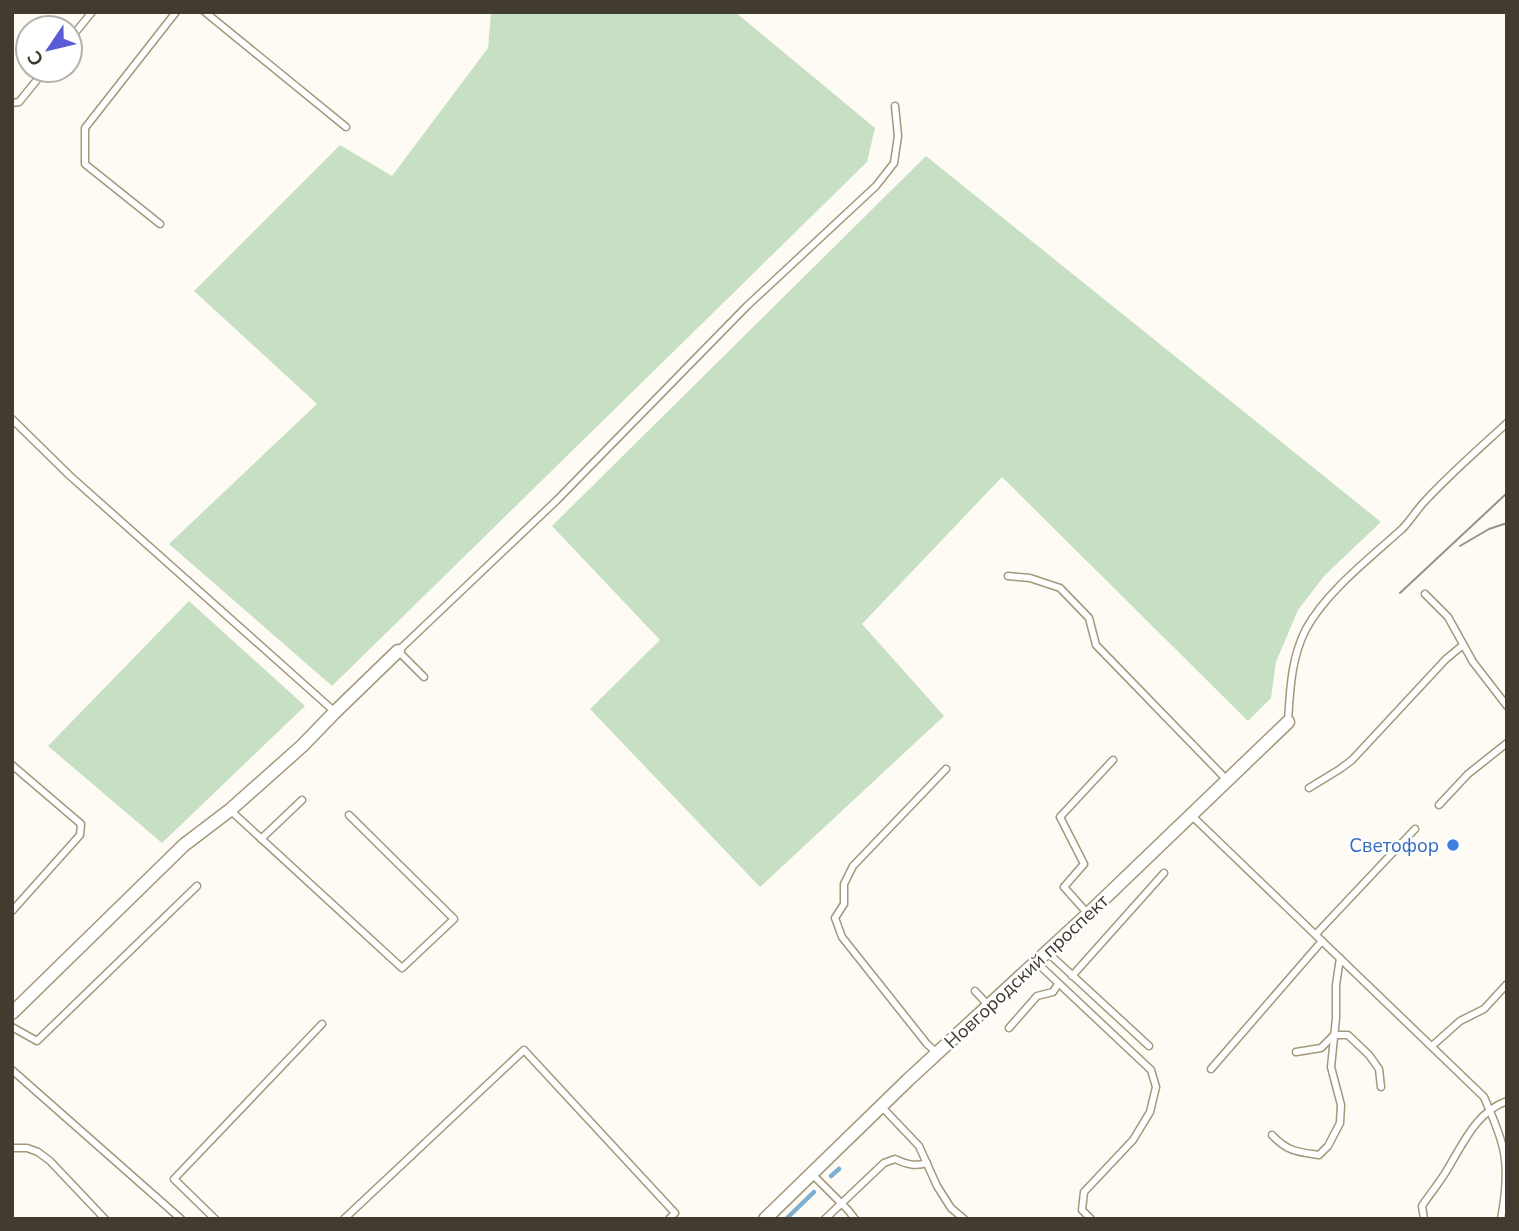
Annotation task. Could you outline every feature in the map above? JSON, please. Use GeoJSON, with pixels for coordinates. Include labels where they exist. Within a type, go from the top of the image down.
{"type":"FeatureCollection","features":[{"type":"Feature","properties":{"kind":"street"},"geometry":{"type":"LineString","coordinates":[[12,1013],[184,845],[230,810],[302,746],[398,651]]}},
{"type":"Feature","properties":{"kind":"street","name":"Новгородский проспект"},"geometry":{"type":"LineString","coordinates":[[765,1219],[1288,722]]}},
{"type":"Feature","properties":{"kind":"lane"},"geometry":{"type":"LineString","coordinates":[[160,224],[85,164],[85,128],[176,12]]}},
{"type":"Feature","properties":{"kind":"lane"},"geometry":{"type":"LineString","coordinates":[[205,12],[346,127]]}},
{"type":"Feature","properties":{"kind":"lane"},"geometry":{"type":"LineString","coordinates":[[12,103],[19,102],[34,84]]}},
{"type":"Feature","properties":{"kind":"lane"},"geometry":{"type":"LineString","coordinates":[[424,677],[398,651],[557,500],[747,306],[876,186],[894,163],[898,136],[895,106]]}},
{"type":"Feature","properties":{"kind":"lane"},"geometry":{"type":"LineString","coordinates":[[12,419],[69,475],[335,712]]}},
{"type":"Feature","properties":{"kind":"lane"},"geometry":{"type":"LineString","coordinates":[[1288,722],[1292,673],[1297,651],[1318,610],[1405,526],[1426,499],[1507,423]]}},
{"type":"Feature","properties":{"kind":"lane"},"geometry":{"type":"LineString","coordinates":[[1008,576],[1030,578],[1060,588],[1088,618],[1096,645],[1227,780]]}},
{"type":"Feature","properties":{"kind":"lane"},"geometry":{"type":"LineString","coordinates":[[1425,594],[1448,617],[1473,662],[1507,706]]}},
{"type":"Feature","properties":{"kind":"lane"},"geometry":{"type":"LineString","coordinates":[[1309,788],[1352,760],[1446,659],[1463,645]]}},
{"type":"Feature","properties":{"kind":"lane"},"geometry":{"type":"LineString","coordinates":[[1439,805],[1468,774],[1507,743]]}},
{"type":"Feature","properties":{"kind":"lane"},"geometry":{"type":"LineString","coordinates":[[1088,914],[1064,887],[1084,864],[1060,817],[1113,760]]}},
{"type":"Feature","properties":{"kind":"lane"},"geometry":{"type":"LineString","coordinates":[[12,765],[81,824],[80,835],[12,911]]}},
{"type":"Feature","properties":{"kind":"lane"},"geometry":{"type":"LineString","coordinates":[[937,1054],[842,937],[835,918],[844,904],[844,884],[853,866],[946,769]]}},
{"type":"Feature","properties":{"kind":"lane"},"geometry":{"type":"LineString","coordinates":[[261,839],[302,800]]}},
{"type":"Feature","properties":{"kind":"lane"},"geometry":{"type":"LineString","coordinates":[[230,810],[402,968],[454,919],[349,815]]}},
{"type":"Feature","properties":{"kind":"lane"},"geometry":{"type":"LineString","coordinates":[[1191,815],[1484,1097],[1504,1150],[1506,1197],[1501,1219]]}},
{"type":"Feature","properties":{"kind":"lane"},"geometry":{"type":"LineString","coordinates":[[1315,934],[1415,829]]}},
{"type":"Feature","properties":{"kind":"lane"},"geometry":{"type":"LineString","coordinates":[[1072,976],[1164,873]]}},
{"type":"Feature","properties":{"kind":"lane"},"geometry":{"type":"LineString","coordinates":[[12,1027],[37,1041],[197,886]]}},
{"type":"Feature","properties":{"kind":"lane"},"geometry":{"type":"LineString","coordinates":[[1211,1069],[1322,941]]}},
{"type":"Feature","properties":{"kind":"lane"},"geometry":{"type":"LineString","coordinates":[[1047,952],[1149,1046]]}},
{"type":"Feature","properties":{"kind":"lane"},"geometry":{"type":"LineString","coordinates":[[1272,1136],[1283,1147],[1319,1155],[1328,1146],[1340,1123],[1341,1105],[1331,1067],[1340,958]]}},
{"type":"Feature","properties":{"kind":"lane"},"geometry":{"type":"LineString","coordinates":[[1036,962],[1151,1070],[1156,1087],[1150,1112],[1133,1139],[1084,1192],[1082,1210],[1091,1219]]}},
{"type":"Feature","properties":{"kind":"lane"},"geometry":{"type":"LineString","coordinates":[[1432,1046],[1460,1021],[1484,1009],[1507,984]]}},
{"type":"Feature","properties":{"kind":"lane"},"geometry":{"type":"LineString","coordinates":[[1009,1028],[1037,996],[1053,992],[1058,985]]}},
{"type":"Feature","properties":{"kind":"lane"},"geometry":{"type":"LineString","coordinates":[[975,991],[989,1006]]}},
{"type":"Feature","properties":{"kind":"lane"},"geometry":{"type":"LineString","coordinates":[[215,1219],[174,1179],[322,1024]]}},
{"type":"Feature","properties":{"kind":"lane"},"geometry":{"type":"LineString","coordinates":[[1296,1052],[1321,1048],[1334,1035],[1348,1035],[1379,1069],[1381,1087]]}},
{"type":"Feature","properties":{"kind":"lane"},"geometry":{"type":"LineString","coordinates":[[344,1219],[524,1049],[675,1213],[669,1219]]}},
{"type":"Feature","properties":{"kind":"lane"},"geometry":{"type":"LineString","coordinates":[[12,1070],[181,1219]]}},
{"type":"Feature","properties":{"kind":"lane"},"geometry":{"type":"LineString","coordinates":[[1424,1219],[1422,1206],[1447,1170],[1462,1142],[1489,1109],[1507,1101]]}},
{"type":"Feature","properties":{"kind":"lane"},"geometry":{"type":"LineString","coordinates":[[881,1106],[919,1146],[937,1186],[951,1208],[964,1219]]}},
{"type":"Feature","properties":{"kind":"lane"},"geometry":{"type":"LineString","coordinates":[[12,1148],[27,1148],[50,1161],[105,1219]]}},
{"type":"Feature","properties":{"kind":"lane"},"geometry":{"type":"LineString","coordinates":[[825,1219],[884,1163],[895,1159],[907,1164],[927,1163]]}},
{"type":"Feature","properties":{"kind":"lane"},"geometry":{"type":"LineString","coordinates":[[812,1174],[855,1219]]}},
{"type":"Feature","properties":{"kind":"green space"},"geometry":{"type":"Polygon","coordinates":[[[491,12],[735,12],[875,128],[867,162],[332,686],[169,544],[317,404],[194,291],[340,145],[392,176],[488,48],[491,12]]]}},
{"type":"Feature","properties":{"kind":"green space"},"geometry":{"type":"Polygon","coordinates":[[[926,156],[1381,522],[1325,575],[1298,610],[1276,662],[1271,698],[1248,721],[1002,477],[862,624],[944,716],[760,887],[590,709],[660,640],[552,526],[926,156]]]}},
{"type":"Feature","properties":{"kind":"green space"},"geometry":{"type":"Polygon","coordinates":[[[189,601],[305,706],[162,843],[48,746],[189,601]]]}},
{"type":"Feature","properties":{"kind":"waterway"},"geometry":{"type":"LineString","coordinates":[[831,1176],[839,1169]]}},
{"type":"Feature","properties":{"kind":"waterway"},"geometry":{"type":"LineString","coordinates":[[786,1219],[814,1192]]}},
{"type":"Feature","properties":{"kind":"tram line"},"geometry":{"type":"LineString","coordinates":[[1400,593],[1507,493]]}},
{"type":"Feature","properties":{"kind":"tram line"},"geometry":{"type":"LineString","coordinates":[[1460,546],[1489,529],[1507,523]]}},
{"type":"Feature","properties":{"kind":"place","name":"Светофор"},"geometry":{"type":"Point","coordinates":[1453,845]}}]}
